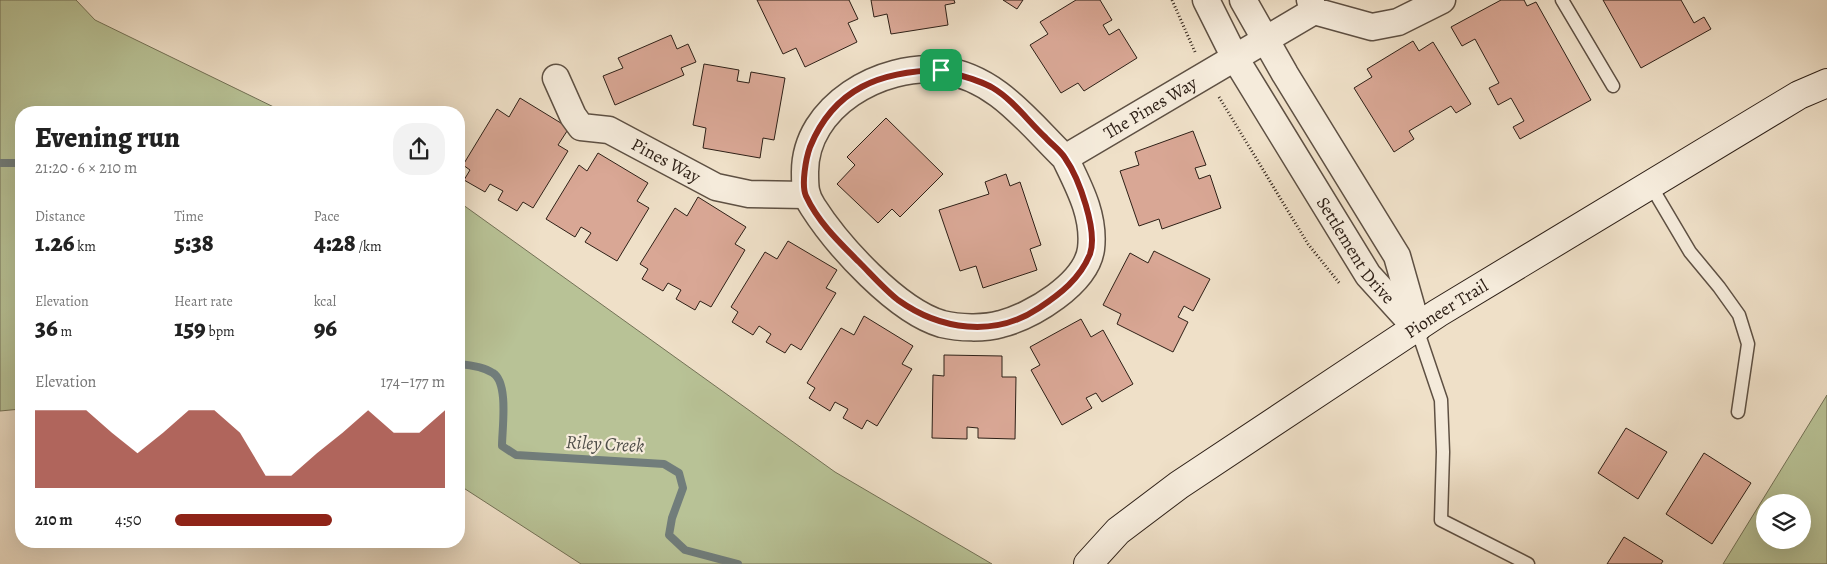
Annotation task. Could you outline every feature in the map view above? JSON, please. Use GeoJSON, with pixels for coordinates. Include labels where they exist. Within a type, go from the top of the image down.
{"type":"FeatureCollection","features":[{"type":"Feature","properties":{"kind":"main road","name":"Pioneer Trail"},"geometry":{"type":"LineString","coordinates":[[1088,564],[1118,531],[1179,485],[1438,314],[1799,95],[1827,83]]}},
{"type":"Feature","properties":{"kind":"street","name":"Settlement Drive"},"geometry":{"type":"LineString","coordinates":[[1206,0],[1235,58],[1368,275],[1417,329]]}},
{"type":"Feature","properties":{"kind":"street","name":"Settlement Drive"},"geometry":{"type":"LineString","coordinates":[[1244,0],[1265,40],[1397,256],[1417,329]]}},
{"type":"Feature","properties":{"kind":"street"},"geometry":{"type":"LineString","coordinates":[[1312,5],[1372,27],[1398,22],[1442,0]]}},
{"type":"Feature","properties":{"kind":"street","name":"The Pines Way"},"geometry":{"type":"LineString","coordinates":[[1065,158],[1265,40],[1312,5]]}},
{"type":"Feature","properties":{"kind":"street"},"geometry":{"type":"LineString","coordinates":[[941,70],[993,88],[1022,112],[1065,158],[1085,203],[1092,229],[1090,252],[1078,277],[1059,294],[1030,314],[999,325],[970,327],[943,324],[924,316],[896,299],[830,234],[805,195],[805,160],[815,134],[829,112],[851,93],[879,79],[909,71],[941,70]]}},
{"type":"Feature","properties":{"kind":"street","name":"Pines Way"},"geometry":{"type":"LineString","coordinates":[[556,78],[573,116],[581,127],[609,130],[682,171],[716,187],[749,194],[805,195]]}},
{"type":"Feature","properties":{"kind":"lane"},"geometry":{"type":"LineString","coordinates":[[1562,0],[1613,86]]}},
{"type":"Feature","properties":{"kind":"lane"},"geometry":{"type":"LineString","coordinates":[[1651,186],[1690,252],[1720,287],[1739,316],[1748,344],[1738,412]]}},
{"type":"Feature","properties":{"kind":"lane"},"geometry":{"type":"LineString","coordinates":[[1417,329],[1441,400],[1443,452],[1440,520],[1528,564]]}},
{"type":"Feature","properties":{"kind":"green space"},"geometry":{"type":"Polygon","coordinates":[[[0,0],[76,0],[95,20],[272,106],[15,106],[15,410],[0,411],[0,0]]]}},
{"type":"Feature","properties":{"kind":"green space"},"geometry":{"type":"Polygon","coordinates":[[[465,206],[835,472],[992,564],[581,564],[465,489],[465,206]]]}},
{"type":"Feature","properties":{"kind":"green space"},"geometry":{"type":"Polygon","coordinates":[[[1827,395],[1827,564],[1723,564],[1756,510],[1756,549],[1811,549],[1811,494],[1766,494],[1827,395]]]}},
{"type":"Feature","properties":{"kind":"building"},"geometry":{"type":"Polygon","coordinates":[[[757,0],[849,0],[858,19],[848,23],[857,42],[805,67],[796,48],[783,54],[757,0]]]}},
{"type":"Feature","properties":{"kind":"building"},"geometry":{"type":"Polygon","coordinates":[[[871,0],[954,0],[955,3],[945,5],[948,25],[891,34],[887,14],[874,17],[871,0]]]}},
{"type":"Feature","properties":{"kind":"building"},"geometry":{"type":"Polygon","coordinates":[[[1003,0],[1023,0],[1017,9],[1003,0]]]}},
{"type":"Feature","properties":{"kind":"building"},"geometry":{"type":"Polygon","coordinates":[[[1076,0],[1100,0],[1112,20],[1103,25],[1109,35],[1119,29],[1137,58],[1084,91],[1078,83],[1061,93],[1030,45],[1048,34],[1040,22],[1076,0]]]}},
{"type":"Feature","properties":{"kind":"building"},"geometry":{"type":"Polygon","coordinates":[[[1501,0],[1524,0],[1527,6],[1536,2],[1591,100],[1520,139],[1513,127],[1524,121],[1511,98],[1498,105],[1489,88],[1499,83],[1475,39],[1462,46],[1451,27],[1501,0]]]}},
{"type":"Feature","properties":{"kind":"building"},"geometry":{"type":"Polygon","coordinates":[[[1603,0],[1681,0],[1694,23],[1704,17],[1711,29],[1641,68],[1603,0]]]}},
{"type":"Feature","properties":{"kind":"building"},"geometry":{"type":"Polygon","coordinates":[[[671,35],[677,49],[688,44],[696,62],[681,68],[684,75],[615,105],[603,76],[623,68],[618,58],[671,35]]]}},
{"type":"Feature","properties":{"kind":"building"},"geometry":{"type":"Polygon","coordinates":[[[1413,41],[1419,51],[1433,42],[1471,104],[1456,113],[1451,106],[1409,131],[1414,139],[1394,152],[1354,88],[1372,77],[1367,69],[1413,41]]]}},
{"type":"Feature","properties":{"kind":"building"},"geometry":{"type":"Polygon","coordinates":[[[704,64],[739,70],[737,81],[749,83],[751,72],[785,78],[774,140],[763,138],[760,158],[703,148],[706,128],[693,125],[704,64]]]}},
{"type":"Feature","properties":{"kind":"building"},"geometry":{"type":"Polygon","coordinates":[[[520,98],[569,128],[558,145],[568,151],[533,208],[523,202],[517,211],[498,200],[503,191],[490,184],[485,192],[465,181],[470,170],[465,166],[465,162],[497,109],[509,117],[520,98]]]}},
{"type":"Feature","properties":{"kind":"building"},"geometry":{"type":"Polygon","coordinates":[[[886,118],[943,174],[900,217],[892,209],[878,223],[837,184],[855,165],[847,157],[886,118]]]}},
{"type":"Feature","properties":{"kind":"building"},"geometry":{"type":"Polygon","coordinates":[[[1193,131],[1206,165],[1195,168],[1199,179],[1210,175],[1221,208],[1162,229],[1159,219],[1139,226],[1120,171],[1139,165],[1135,152],[1193,131]]]}},
{"type":"Feature","properties":{"kind":"building"},"geometry":{"type":"Polygon","coordinates":[[[598,153],[648,183],[637,201],[649,208],[617,261],[585,242],[591,233],[581,227],[575,237],[546,219],[579,165],[587,171],[598,153]]]}},
{"type":"Feature","properties":{"kind":"building"},"geometry":{"type":"Polygon","coordinates":[[[1006,174],[1010,186],[1020,182],[1041,245],[1030,249],[1037,270],[983,288],[976,266],[960,271],[939,210],[989,194],[985,182],[1006,174]]]}},
{"type":"Feature","properties":{"kind":"building"},"geometry":{"type":"Polygon","coordinates":[[[698,197],[746,227],[735,244],[745,250],[711,307],[700,301],[695,310],[676,299],[681,290],[668,283],[663,291],[642,279],[648,269],[640,264],[675,208],[687,216],[698,197]]]}},
{"type":"Feature","properties":{"kind":"building"},"geometry":{"type":"Polygon","coordinates":[[[788,241],[837,270],[826,288],[836,293],[801,350],[791,344],[785,353],[766,342],[771,334],[759,326],[753,335],[732,322],[738,312],[731,307],[765,252],[777,259],[788,241]]]}},
{"type":"Feature","properties":{"kind":"building"},"geometry":{"type":"Polygon","coordinates":[[[1154,251],[1210,279],[1193,311],[1184,306],[1178,317],[1188,322],[1173,352],[1117,324],[1121,314],[1103,305],[1130,253],[1148,263],[1154,251]]]}},
{"type":"Feature","properties":{"kind":"building"},"geometry":{"type":"Polygon","coordinates":[[[864,316],[913,346],[902,364],[912,369],[877,426],[867,420],[862,429],[843,418],[848,409],[835,402],[830,411],[809,398],[815,388],[807,383],[841,328],[854,335],[864,316]]]}},
{"type":"Feature","properties":{"kind":"building"},"geometry":{"type":"Polygon","coordinates":[[[1081,319],[1091,337],[1103,330],[1133,384],[1102,402],[1096,393],[1086,398],[1092,408],[1062,425],[1031,370],[1040,365],[1030,347],[1081,319]]]}},
{"type":"Feature","properties":{"kind":"building"},"geometry":{"type":"Polygon","coordinates":[[[944,355],[1002,356],[1002,377],[1016,377],[1015,439],[978,438],[978,428],[967,427],[967,439],[932,438],[933,375],[944,376],[944,355]]]}},
{"type":"Feature","properties":{"kind":"building"},"geometry":{"type":"Polygon","coordinates":[[[1626,428],[1667,452],[1638,499],[1598,473],[1626,428]]]}},
{"type":"Feature","properties":{"kind":"building"},"geometry":{"type":"Polygon","coordinates":[[[1704,453],[1751,483],[1712,544],[1666,514],[1704,453]]]}},
{"type":"Feature","properties":{"kind":"building"},"geometry":{"type":"Polygon","coordinates":[[[1624,537],[1663,561],[1661,564],[1607,564],[1624,537]]]}},
{"type":"Feature","properties":{"kind":"waterway","name":"Riley Creek"},"geometry":{"type":"LineString","coordinates":[[0,163],[15,163]]}},
{"type":"Feature","properties":{"kind":"waterway","name":"Riley Creek"},"geometry":{"type":"LineString","coordinates":[[465,365],[485,369],[498,378],[504,407],[502,446],[516,455],[664,464],[679,473],[683,488],[672,518],[669,535],[685,550],[738,564]]}},
{"type":"Feature","properties":{"kind":"route"},"geometry":{"type":"LineString","coordinates":[[941,70],[967,77],[993,88],[1022,112],[1065,158],[1085,203],[1092,229],[1090,252],[1078,277],[1059,294],[1030,314],[999,325],[970,327],[943,324],[924,316],[896,299],[830,234],[805,195],[805,160],[815,134],[829,112],[851,93],[879,79],[909,71],[941,70]]}}]}
